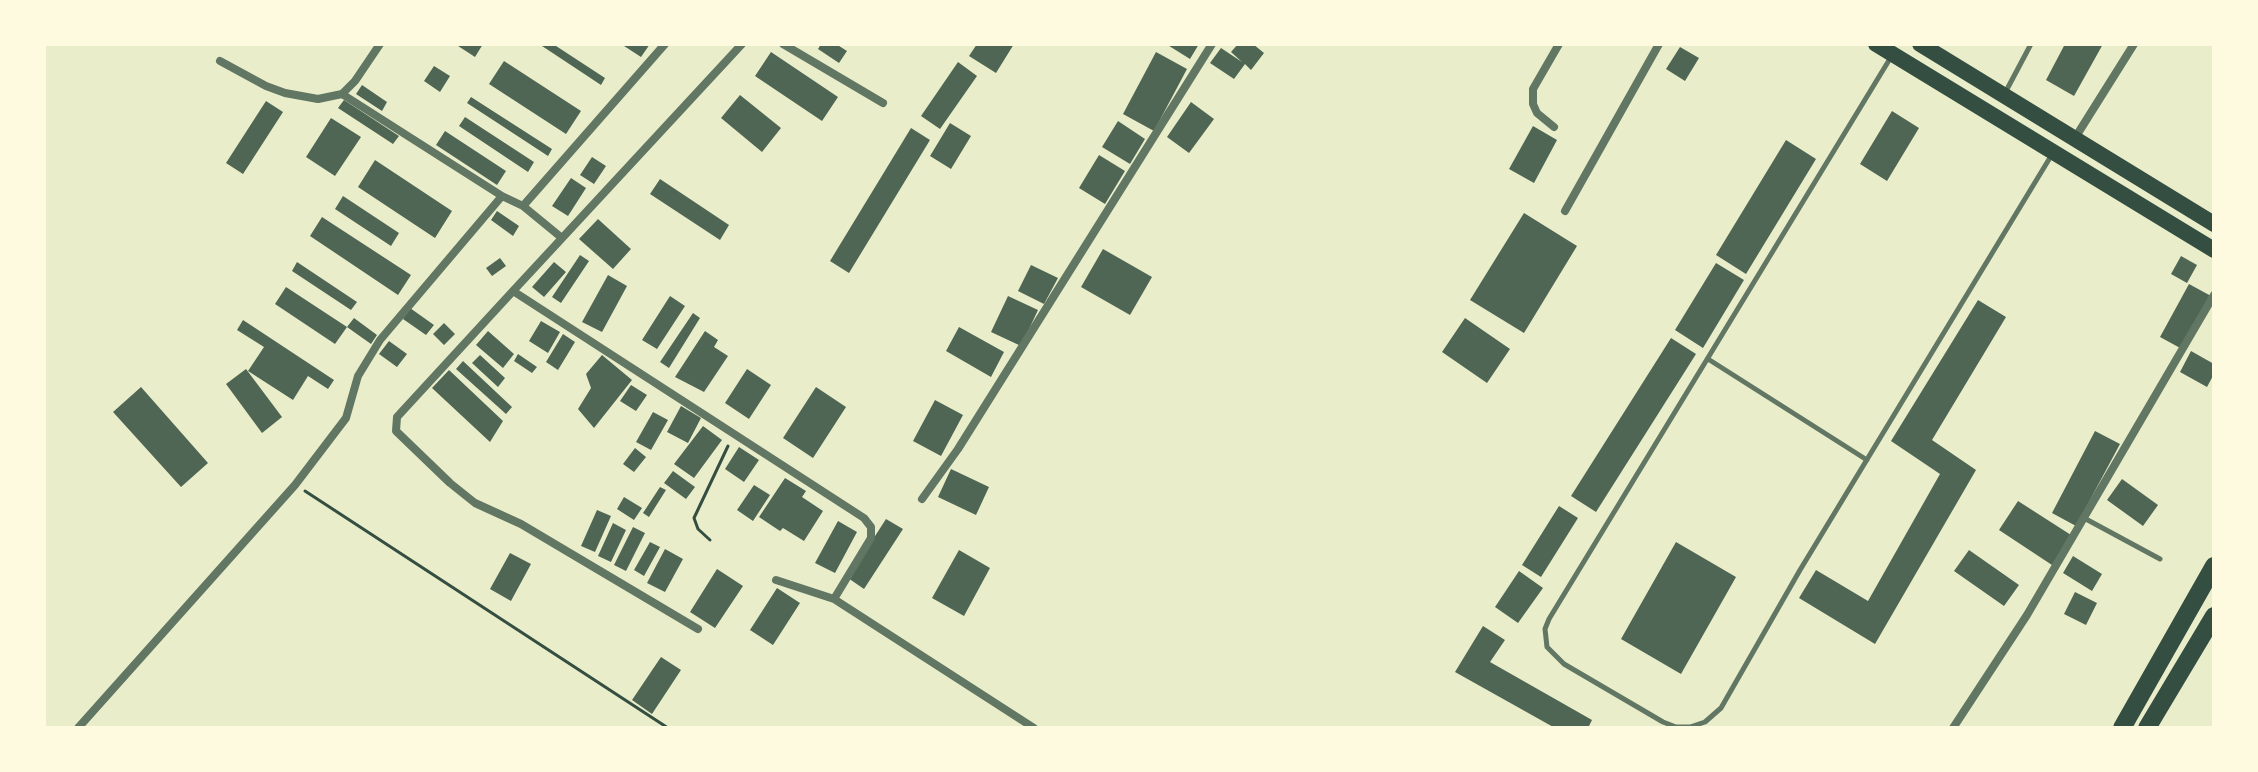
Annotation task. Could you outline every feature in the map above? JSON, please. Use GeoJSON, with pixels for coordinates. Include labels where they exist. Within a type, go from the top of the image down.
{"type":"FeatureCollection","features":[{"type":"Feature","properties":{"kind":"highway"},"geometry":{"type":"LineString","coordinates":[[1876,44],[2214,250]]}},
{"type":"Feature","properties":{"kind":"highway"},"geometry":{"type":"LineString","coordinates":[[1920,44],[2214,224]]}},
{"type":"Feature","properties":{"kind":"highway"},"geometry":{"type":"LineString","coordinates":[[2122,728],[2214,566]]}},
{"type":"Feature","properties":{"kind":"highway"},"geometry":{"type":"LineString","coordinates":[[2147,728],[2214,616]]}},
{"type":"Feature","properties":{"kind":"street"},"geometry":{"type":"LineString","coordinates":[[220,61],[266,86],[318,99],[342,94],[355,81],[380,44]]}},
{"type":"Feature","properties":{"kind":"street"},"geometry":{"type":"LineString","coordinates":[[523,206],[665,44]]}},
{"type":"Feature","properties":{"kind":"street"},"geometry":{"type":"LineString","coordinates":[[698,629],[521,524],[475,503],[396,431],[397,417],[742,44]]}},
{"type":"Feature","properties":{"kind":"street"},"geometry":{"type":"LineString","coordinates":[[783,44],[883,103]]}},
{"type":"Feature","properties":{"kind":"street"},"geometry":{"type":"LineString","coordinates":[[922,499],[958,449],[1212,44]]}},
{"type":"Feature","properties":{"kind":"street"},"geometry":{"type":"LineString","coordinates":[[1554,127],[1537,113],[1533,104],[1533,89],[1559,44]]}},
{"type":"Feature","properties":{"kind":"street"},"geometry":{"type":"LineString","coordinates":[[1565,211],[1659,44]]}},
{"type":"Feature","properties":{"kind":"street"},"geometry":{"type":"LineString","coordinates":[[2075,138],[2134,44]]}},
{"type":"Feature","properties":{"kind":"street"},"geometry":{"type":"LineString","coordinates":[[342,94],[502,196],[523,206],[562,238]]}},
{"type":"Feature","properties":{"kind":"street"},"geometry":{"type":"LineString","coordinates":[[78,728],[295,485],[346,418],[358,376],[380,340],[502,196]]}},
{"type":"Feature","properties":{"kind":"street"},"geometry":{"type":"LineString","coordinates":[[513,291],[868,521],[871,538],[834,599]]}},
{"type":"Feature","properties":{"kind":"street"},"geometry":{"type":"LineString","coordinates":[[1953,728],[2027,615],[2214,295]]}},
{"type":"Feature","properties":{"kind":"street"},"geometry":{"type":"LineString","coordinates":[[776,580],[834,599],[1034,728]]}},
{"type":"Feature","properties":{"kind":"lane"},"geometry":{"type":"LineString","coordinates":[[2004,95],[2031,44]]}},
{"type":"Feature","properties":{"kind":"lane"},"geometry":{"type":"LineString","coordinates":[[1892,55],[1549,619],[1545,629],[1547,647],[1564,664],[1676,727],[1705,722],[1721,708],[2054,152]]}},
{"type":"Feature","properties":{"kind":"lane"},"geometry":{"type":"LineString","coordinates":[[1708,359],[1867,460]]}},
{"type":"Feature","properties":{"kind":"lane"},"geometry":{"type":"LineString","coordinates":[[2084,518],[2160,559]]}},
{"type":"Feature","properties":{"kind":"path"},"geometry":{"type":"LineString","coordinates":[[710,540],[698,529],[694,518],[735,432]]}},
{"type":"Feature","properties":{"kind":"path"},"geometry":{"type":"LineString","coordinates":[[295,485],[668,728]]}},
{"type":"Feature","properties":{"kind":"building"},"geometry":{"type":"Polygon","coordinates":[[[455,44],[483,44],[475,57],[455,44]]]}},
{"type":"Feature","properties":{"kind":"building"},"geometry":{"type":"Polygon","coordinates":[[[539,44],[553,44],[605,78],[601,85],[539,44]]]}},
{"type":"Feature","properties":{"kind":"building"},"geometry":{"type":"Polygon","coordinates":[[[621,44],[650,44],[641,57],[621,44]]]}},
{"type":"Feature","properties":{"kind":"building"},"geometry":{"type":"Polygon","coordinates":[[[821,44],[836,44],[847,51],[839,63],[818,49],[821,44]]]}},
{"type":"Feature","properties":{"kind":"building"},"geometry":{"type":"Polygon","coordinates":[[[977,44],[1014,44],[996,73],[969,56],[977,44]]]}},
{"type":"Feature","properties":{"kind":"building"},"geometry":{"type":"Polygon","coordinates":[[[1166,44],[1199,44],[1190,59],[1166,44]]]}},
{"type":"Feature","properties":{"kind":"building"},"geometry":{"type":"Polygon","coordinates":[[[1238,44],[1253,44],[1264,53],[1251,70],[1245,64],[1234,79],[1210,63],[1221,48],[1242,62],[1231,52],[1238,44]]]}},
{"type":"Feature","properties":{"kind":"building"},"geometry":{"type":"Polygon","coordinates":[[[2065,44],[2103,44],[2074,96],[2046,80],[2065,44]]]}},
{"type":"Feature","properties":{"kind":"building"},"geometry":{"type":"Polygon","coordinates":[[[1680,47],[1699,58],[1685,81],[1666,69],[1680,47]]]}},
{"type":"Feature","properties":{"kind":"building"},"geometry":{"type":"Polygon","coordinates":[[[771,52],[838,97],[822,121],[755,76],[771,52]]]}},
{"type":"Feature","properties":{"kind":"building"},"geometry":{"type":"Polygon","coordinates":[[[1156,52],[1187,69],[1154,131],[1123,114],[1156,52]]]}},
{"type":"Feature","properties":{"kind":"building"},"geometry":{"type":"Polygon","coordinates":[[[504,61],[581,111],[566,134],[489,84],[504,61]]]}},
{"type":"Feature","properties":{"kind":"building"},"geometry":{"type":"Polygon","coordinates":[[[958,62],[977,76],[940,129],[921,116],[958,62]]]}},
{"type":"Feature","properties":{"kind":"building"},"geometry":{"type":"Polygon","coordinates":[[[434,66],[450,76],[440,92],[424,81],[434,66]]]}},
{"type":"Feature","properties":{"kind":"building"},"geometry":{"type":"Polygon","coordinates":[[[362,85],[387,102],[382,111],[356,94],[362,85]]]}},
{"type":"Feature","properties":{"kind":"building"},"geometry":{"type":"Polygon","coordinates":[[[740,95],[781,128],[762,152],[721,118],[740,95]]]}},
{"type":"Feature","properties":{"kind":"building"},"geometry":{"type":"Polygon","coordinates":[[[471,97],[552,149],[548,156],[467,103],[471,97]]]}},
{"type":"Feature","properties":{"kind":"building"},"geometry":{"type":"Polygon","coordinates":[[[344,100],[399,136],[393,144],[338,108],[344,100]]]}},
{"type":"Feature","properties":{"kind":"building"},"geometry":{"type":"Polygon","coordinates":[[[266,101],[283,112],[243,174],[226,163],[266,101]]]}},
{"type":"Feature","properties":{"kind":"building"},"geometry":{"type":"Polygon","coordinates":[[[1191,102],[1214,119],[1189,153],[1167,137],[1191,102]]]}},
{"type":"Feature","properties":{"kind":"building"},"geometry":{"type":"Polygon","coordinates":[[[1892,111],[1919,128],[1887,181],[1860,164],[1892,111]]]}},
{"type":"Feature","properties":{"kind":"building"},"geometry":{"type":"Polygon","coordinates":[[[465,117],[534,162],[528,172],[459,126],[465,117]]]}},
{"type":"Feature","properties":{"kind":"building"},"geometry":{"type":"Polygon","coordinates":[[[331,118],[361,137],[335,176],[306,157],[331,118]]]}},
{"type":"Feature","properties":{"kind":"building"},"geometry":{"type":"Polygon","coordinates":[[[1118,121],[1145,139],[1130,164],[1102,147],[1118,121]]]}},
{"type":"Feature","properties":{"kind":"building"},"geometry":{"type":"Polygon","coordinates":[[[950,123],[971,136],[951,169],[930,156],[950,123]]]}},
{"type":"Feature","properties":{"kind":"building"},"geometry":{"type":"Polygon","coordinates":[[[1533,126],[1557,140],[1534,183],[1509,169],[1533,126]]]}},
{"type":"Feature","properties":{"kind":"building"},"geometry":{"type":"Polygon","coordinates":[[[911,128],[930,140],[849,273],[830,261],[911,128]]]}},
{"type":"Feature","properties":{"kind":"building"},"geometry":{"type":"Polygon","coordinates":[[[445,131],[506,171],[497,185],[436,145],[445,131]]]}},
{"type":"Feature","properties":{"kind":"building"},"geometry":{"type":"Polygon","coordinates":[[[1786,140],[1816,159],[1746,274],[1716,255],[1786,140]]]}},
{"type":"Feature","properties":{"kind":"building"},"geometry":{"type":"Polygon","coordinates":[[[1099,155],[1125,171],[1105,204],[1079,188],[1099,155]]]}},
{"type":"Feature","properties":{"kind":"building"},"geometry":{"type":"Polygon","coordinates":[[[592,157],[606,166],[594,184],[580,175],[592,157]]]}},
{"type":"Feature","properties":{"kind":"building"},"geometry":{"type":"Polygon","coordinates":[[[375,160],[452,211],[435,238],[358,187],[375,160]]]}},
{"type":"Feature","properties":{"kind":"building"},"geometry":{"type":"Polygon","coordinates":[[[571,178],[586,188],[568,216],[552,206],[571,178]]]}},
{"type":"Feature","properties":{"kind":"building"},"geometry":{"type":"Polygon","coordinates":[[[660,179],[729,225],[720,240],[650,194],[660,179]]]}},
{"type":"Feature","properties":{"kind":"building"},"geometry":{"type":"Polygon","coordinates":[[[343,196],[399,233],[391,246],[335,209],[343,196]]]}},
{"type":"Feature","properties":{"kind":"building"},"geometry":{"type":"Polygon","coordinates":[[[497,211],[519,226],[513,236],[491,220],[497,211]]]}},
{"type":"Feature","properties":{"kind":"building"},"geometry":{"type":"Polygon","coordinates":[[[1524,213],[1577,246],[1524,333],[1470,300],[1524,213]]]}},
{"type":"Feature","properties":{"kind":"building"},"geometry":{"type":"Polygon","coordinates":[[[322,217],[411,275],[398,295],[310,236],[322,217]]]}},
{"type":"Feature","properties":{"kind":"building"},"geometry":{"type":"Polygon","coordinates":[[[598,219],[631,249],[613,269],[579,239],[598,219]]]}},
{"type":"Feature","properties":{"kind":"building"},"geometry":{"type":"Polygon","coordinates":[[[1103,249],[1152,277],[1130,315],[1081,287],[1103,249]]]}},
{"type":"Feature","properties":{"kind":"building"},"geometry":{"type":"Polygon","coordinates":[[[580,255],[589,261],[561,303],[552,297],[580,255]]]}},
{"type":"Feature","properties":{"kind":"building"},"geometry":{"type":"Polygon","coordinates":[[[2181,256],[2197,265],[2187,283],[2171,274],[2181,256]]]}},
{"type":"Feature","properties":{"kind":"building"},"geometry":{"type":"Polygon","coordinates":[[[500,258],[506,266],[492,276],[486,268],[500,258]]]}},
{"type":"Feature","properties":{"kind":"building"},"geometry":{"type":"Polygon","coordinates":[[[297,262],[357,302],[351,310],[292,271],[297,262]]]}},
{"type":"Feature","properties":{"kind":"building"},"geometry":{"type":"Polygon","coordinates":[[[554,262],[566,272],[544,297],[532,287],[554,262]]]}},
{"type":"Feature","properties":{"kind":"building"},"geometry":{"type":"Polygon","coordinates":[[[1716,263],[1744,280],[1703,348],[1675,330],[1716,263]]]}},
{"type":"Feature","properties":{"kind":"building"},"geometry":{"type":"Polygon","coordinates":[[[1031,265],[1058,278],[1044,304],[1018,291],[1031,265]]]}},
{"type":"Feature","properties":{"kind":"building"},"geometry":{"type":"Polygon","coordinates":[[[608,275],[627,286],[602,332],[582,322],[608,275]]]}},
{"type":"Feature","properties":{"kind":"building"},"geometry":{"type":"Polygon","coordinates":[[[2189,284],[2211,296],[2182,349],[2160,337],[2189,284]]]}},
{"type":"Feature","properties":{"kind":"building"},"geometry":{"type":"Polygon","coordinates":[[[286,287],[347,327],[335,344],[275,304],[286,287]]]}},
{"type":"Feature","properties":{"kind":"building"},"geometry":{"type":"Polygon","coordinates":[[[670,296],[685,306],[657,349],[642,340],[670,296]]]}},
{"type":"Feature","properties":{"kind":"building"},"geometry":{"type":"Polygon","coordinates":[[[1008,296],[1038,310],[1021,346],[991,332],[1008,296]]]}},
{"type":"Feature","properties":{"kind":"building"},"geometry":{"type":"Polygon","coordinates":[[[1978,300],[2006,317],[1932,440],[1976,470],[1875,644],[1799,598],[1816,570],[1868,601],[1940,474],[1891,441],[1978,300]]]}},
{"type":"Feature","properties":{"kind":"building"},"geometry":{"type":"Polygon","coordinates":[[[410,308],[434,325],[426,335],[403,319],[410,308]]]}},
{"type":"Feature","properties":{"kind":"building"},"geometry":{"type":"Polygon","coordinates":[[[693,313],[700,318],[669,368],[660,362],[693,313]]]}},
{"type":"Feature","properties":{"kind":"building"},"geometry":{"type":"Polygon","coordinates":[[[354,318],[377,335],[371,344],[347,327],[354,318]]]}},
{"type":"Feature","properties":{"kind":"building"},"geometry":{"type":"Polygon","coordinates":[[[1465,318],[1510,349],[1487,383],[1442,352],[1465,318]]]}},
{"type":"Feature","properties":{"kind":"building"},"geometry":{"type":"Polygon","coordinates":[[[243,320],[334,380],[328,389],[308,376],[293,400],[248,371],[264,347],[237,330],[243,320]]]}},
{"type":"Feature","properties":{"kind":"building"},"geometry":{"type":"Polygon","coordinates":[[[541,321],[560,332],[548,353],[529,341],[541,321]]]}},
{"type":"Feature","properties":{"kind":"building"},"geometry":{"type":"Polygon","coordinates":[[[444,323],[455,334],[444,345],[433,334],[444,323]]]}},
{"type":"Feature","properties":{"kind":"building"},"geometry":{"type":"Polygon","coordinates":[[[959,327],[1004,352],[991,377],[946,351],[959,327]]]}},
{"type":"Feature","properties":{"kind":"building"},"geometry":{"type":"Polygon","coordinates":[[[488,331],[514,354],[503,368],[476,345],[488,331]]]}},
{"type":"Feature","properties":{"kind":"building"},"geometry":{"type":"Polygon","coordinates":[[[705,331],[718,340],[714,347],[728,356],[704,392],[675,377],[705,331]]]}},
{"type":"Feature","properties":{"kind":"building"},"geometry":{"type":"Polygon","coordinates":[[[563,334],[575,342],[558,370],[546,362],[563,334]]]}},
{"type":"Feature","properties":{"kind":"building"},"geometry":{"type":"Polygon","coordinates":[[[1671,338],[1696,354],[1596,512],[1571,496],[1671,338]]]}},
{"type":"Feature","properties":{"kind":"building"},"geometry":{"type":"Polygon","coordinates":[[[389,341],[407,354],[397,367],[379,354],[389,341]]]}},
{"type":"Feature","properties":{"kind":"building"},"geometry":{"type":"Polygon","coordinates":[[[2191,351],[2214,364],[2214,374],[2207,387],[2180,372],[2191,351]]]}},
{"type":"Feature","properties":{"kind":"building"},"geometry":{"type":"Polygon","coordinates":[[[518,354],[537,367],[532,373],[514,361],[518,354]]]}},
{"type":"Feature","properties":{"kind":"building"},"geometry":{"type":"Polygon","coordinates":[[[480,355],[505,378],[498,387],[472,363],[480,355]]]}},
{"type":"Feature","properties":{"kind":"building"},"geometry":{"type":"Polygon","coordinates":[[[602,355],[632,380],[594,428],[578,409],[591,388],[586,374],[602,355]]]}},
{"type":"Feature","properties":{"kind":"building"},"geometry":{"type":"Polygon","coordinates":[[[463,361],[512,407],[506,414],[456,369],[463,361]]]}},
{"type":"Feature","properties":{"kind":"building"},"geometry":{"type":"Polygon","coordinates":[[[246,369],[282,417],[262,433],[226,384],[246,369]]]}},
{"type":"Feature","properties":{"kind":"building"},"geometry":{"type":"Polygon","coordinates":[[[747,369],[771,385],[749,419],[725,403],[747,369]]]}},
{"type":"Feature","properties":{"kind":"building"},"geometry":{"type":"Polygon","coordinates":[[[449,370],[503,421],[490,442],[432,388],[449,370]]]}},
{"type":"Feature","properties":{"kind":"building"},"geometry":{"type":"Polygon","coordinates":[[[631,385],[647,395],[636,411],[620,401],[631,385]]]}},
{"type":"Feature","properties":{"kind":"building"},"geometry":{"type":"Polygon","coordinates":[[[141,387],[208,463],[181,487],[113,412],[141,387]]]}},
{"type":"Feature","properties":{"kind":"building"},"geometry":{"type":"Polygon","coordinates":[[[816,387],[846,407],[813,458],[783,438],[816,387]]]}},
{"type":"Feature","properties":{"kind":"building"},"geometry":{"type":"Polygon","coordinates":[[[935,400],[963,415],[941,456],[913,441],[935,400]]]}},
{"type":"Feature","properties":{"kind":"building"},"geometry":{"type":"Polygon","coordinates":[[[681,406],[701,418],[688,443],[667,432],[681,406]]]}},
{"type":"Feature","properties":{"kind":"building"},"geometry":{"type":"Polygon","coordinates":[[[653,412],[668,420],[651,450],[636,442],[653,412]]]}},
{"type":"Feature","properties":{"kind":"building"},"geometry":{"type":"Polygon","coordinates":[[[703,426],[722,440],[694,478],[674,464],[703,426]]]}},
{"type":"Feature","properties":{"kind":"building"},"geometry":{"type":"Polygon","coordinates":[[[2095,431],[2120,444],[2076,526],[2052,513],[2095,431]]]}},
{"type":"Feature","properties":{"kind":"building"},"geometry":{"type":"Polygon","coordinates":[[[739,447],[759,460],[744,482],[725,469],[739,447]]]}},
{"type":"Feature","properties":{"kind":"building"},"geometry":{"type":"Polygon","coordinates":[[[635,448],[646,457],[634,472],[623,464],[635,448]]]}},
{"type":"Feature","properties":{"kind":"building"},"geometry":{"type":"Polygon","coordinates":[[[951,469],[989,487],[976,515],[938,497],[951,469]]]}},
{"type":"Feature","properties":{"kind":"building"},"geometry":{"type":"Polygon","coordinates":[[[673,471],[695,487],[686,499],[664,483],[673,471]]]}},
{"type":"Feature","properties":{"kind":"building"},"geometry":{"type":"Polygon","coordinates":[[[785,478],[806,491],[802,497],[823,511],[804,541],[783,528],[780,531],[759,517],[785,478]]]}},
{"type":"Feature","properties":{"kind":"building"},"geometry":{"type":"Polygon","coordinates":[[[2122,479],[2158,505],[2143,526],[2107,500],[2122,479]]]}},
{"type":"Feature","properties":{"kind":"building"},"geometry":{"type":"Polygon","coordinates":[[[754,485],[770,495],[753,521],[737,510],[754,485]]]}},
{"type":"Feature","properties":{"kind":"building"},"geometry":{"type":"Polygon","coordinates":[[[660,487],[666,490],[649,517],[643,513],[660,487]]]}},
{"type":"Feature","properties":{"kind":"building"},"geometry":{"type":"Polygon","coordinates":[[[624,497],[642,508],[634,520],[617,509],[624,497]]]}},
{"type":"Feature","properties":{"kind":"building"},"geometry":{"type":"Polygon","coordinates":[[[2018,501],[2071,535],[2052,565],[1999,530],[2018,501]]]}},
{"type":"Feature","properties":{"kind":"building"},"geometry":{"type":"Polygon","coordinates":[[[1559,506],[1578,518],[1541,577],[1522,565],[1559,506]]]}},
{"type":"Feature","properties":{"kind":"building"},"geometry":{"type":"Polygon","coordinates":[[[597,510],[611,516],[595,552],[581,546],[597,510]]]}},
{"type":"Feature","properties":{"kind":"building"},"geometry":{"type":"Polygon","coordinates":[[[886,519],[903,529],[864,589],[848,578],[886,519]]]}},
{"type":"Feature","properties":{"kind":"building"},"geometry":{"type":"Polygon","coordinates":[[[838,521],[857,532],[835,573],[815,563],[838,521]]]}},
{"type":"Feature","properties":{"kind":"building"},"geometry":{"type":"Polygon","coordinates":[[[613,523],[626,530],[611,562],[598,556],[613,523]]]}},
{"type":"Feature","properties":{"kind":"building"},"geometry":{"type":"Polygon","coordinates":[[[633,527],[645,533],[626,571],[614,565],[633,527]]]}},
{"type":"Feature","properties":{"kind":"building"},"geometry":{"type":"Polygon","coordinates":[[[650,542],[660,547],[644,576],[634,570],[650,542]]]}},
{"type":"Feature","properties":{"kind":"building"},"geometry":{"type":"Polygon","coordinates":[[[1676,542],[1736,577],[1681,674],[1621,639],[1676,542]]]}},
{"type":"Feature","properties":{"kind":"building"},"geometry":{"type":"Polygon","coordinates":[[[665,549],[683,559],[665,592],[647,583],[665,549]]]}},
{"type":"Feature","properties":{"kind":"building"},"geometry":{"type":"Polygon","coordinates":[[[959,550],[990,568],[964,616],[932,598],[959,550]]]}},
{"type":"Feature","properties":{"kind":"building"},"geometry":{"type":"Polygon","coordinates":[[[1969,550],[2019,585],[2004,606],[1954,571],[1969,550]]]}},
{"type":"Feature","properties":{"kind":"building"},"geometry":{"type":"Polygon","coordinates":[[[510,553],[531,564],[511,601],[490,589],[510,553]]]}},
{"type":"Feature","properties":{"kind":"building"},"geometry":{"type":"Polygon","coordinates":[[[2073,556],[2102,574],[2092,591],[2063,573],[2073,556]]]}},
{"type":"Feature","properties":{"kind":"building"},"geometry":{"type":"Polygon","coordinates":[[[717,569],[743,586],[715,628],[690,612],[717,569]]]}},
{"type":"Feature","properties":{"kind":"building"},"geometry":{"type":"Polygon","coordinates":[[[1519,571],[1543,588],[1518,623],[1495,607],[1519,571]]]}},
{"type":"Feature","properties":{"kind":"building"},"geometry":{"type":"Polygon","coordinates":[[[777,588],[800,603],[773,645],[750,630],[777,588]]]}},
{"type":"Feature","properties":{"kind":"building"},"geometry":{"type":"Polygon","coordinates":[[[2075,592],[2097,603],[2086,625],[2064,614],[2075,592]]]}},
{"type":"Feature","properties":{"kind":"building"},"geometry":{"type":"Polygon","coordinates":[[[1483,626],[1505,640],[1490,662],[1592,720],[1588,728],[1555,728],[1455,672],[1483,626]]]}},
{"type":"Feature","properties":{"kind":"building"},"geometry":{"type":"Polygon","coordinates":[[[661,657],[681,670],[652,714],[632,700],[661,657]]]}}]}
